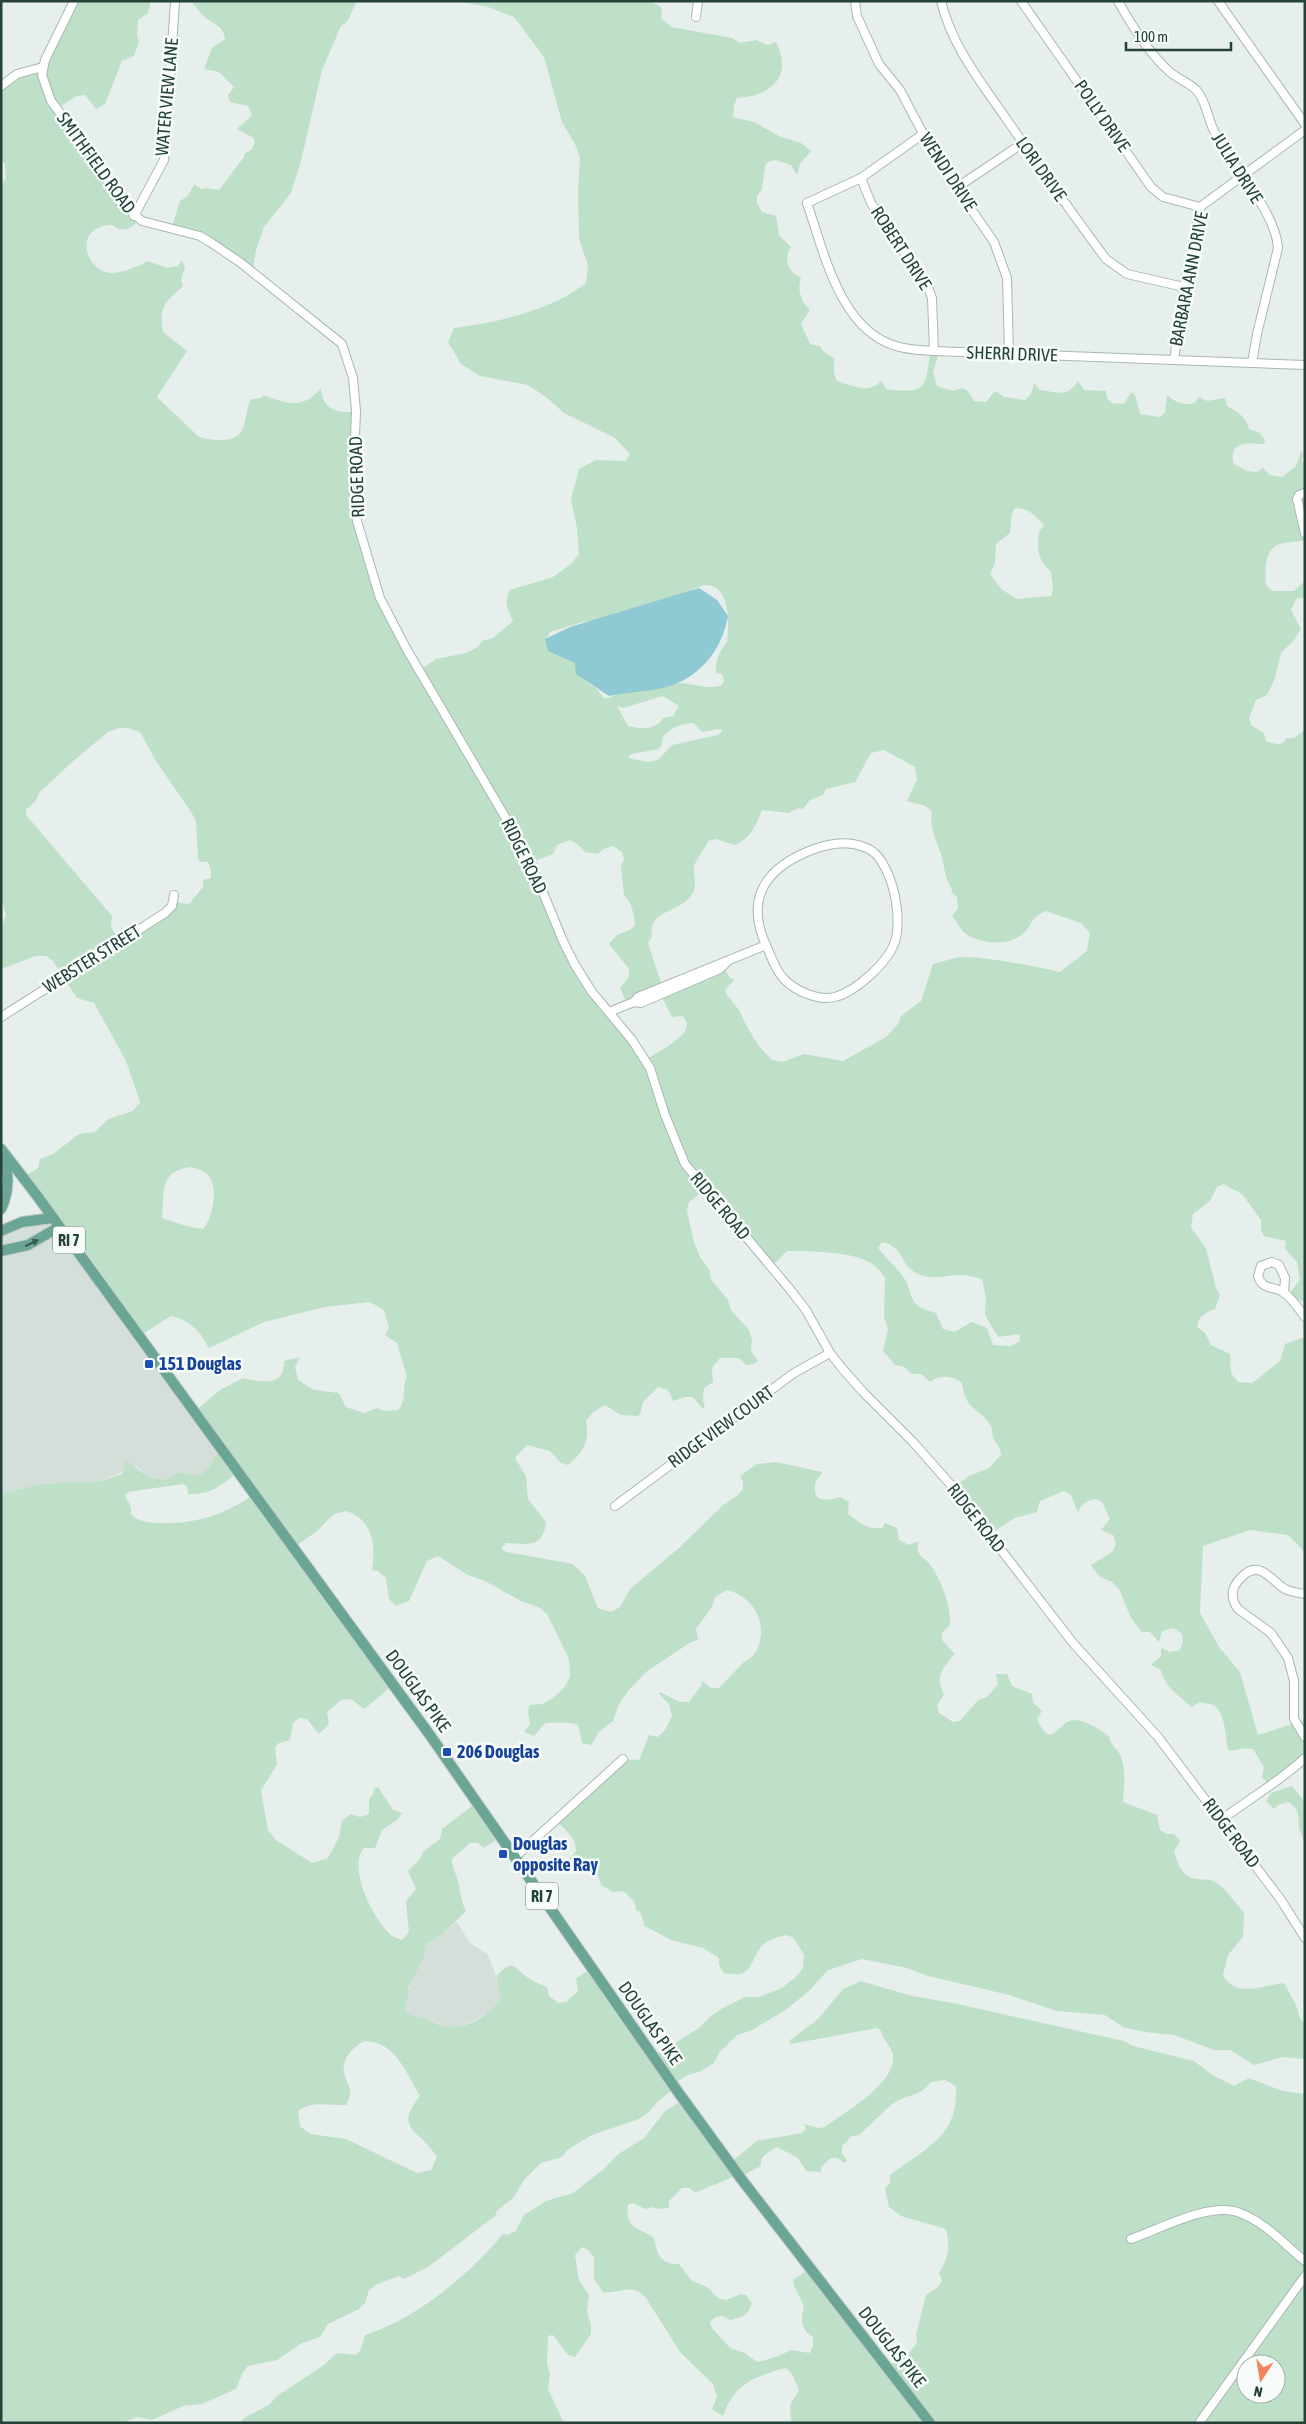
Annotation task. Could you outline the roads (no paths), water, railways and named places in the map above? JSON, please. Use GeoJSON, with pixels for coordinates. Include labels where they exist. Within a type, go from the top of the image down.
{"type":"FeatureCollection","features":[{"type":"Feature","properties":{"kind":"main road","name":"DOUGLAS PIKE"},"geometry":{"type":"LineString","coordinates":[[1,1149],[427,1731],[514,1858],[737,2172],[930,2423]]}},
{"type":"Feature","properties":{"kind":"main road"},"geometry":{"type":"LineString","coordinates":[[1,1154],[7,1170],[8,1181],[1,1209]]}},
{"type":"Feature","properties":{"kind":"main road"},"geometry":{"type":"LineString","coordinates":[[1,1231],[22,1222],[52,1218]]}},
{"type":"Feature","properties":{"kind":"main road"},"geometry":{"type":"LineString","coordinates":[[1,1251],[28,1245],[59,1227]]}},
{"type":"Feature","properties":{"kind":"street"},"geometry":{"type":"LineString","coordinates":[[1,86],[17,74],[43,67],[74,1]]}},
{"type":"Feature","properties":{"kind":"street"},"geometry":{"type":"LineString","coordinates":[[696,17],[698,1]]}},
{"type":"Feature","properties":{"kind":"street","name":"WENDI DRIVE"},"geometry":{"type":"LineString","coordinates":[[855,1],[857,16],[879,64],[900,90],[923,134],[956,188],[994,242],[1002,261],[1008,292],[1009,353]]}},
{"type":"Feature","properties":{"kind":"street","name":"LORI DRIVE"},"geometry":{"type":"LineString","coordinates":[[941,1],[945,17],[954,37],[1023,143],[1079,223],[1112,265],[1127,274],[1184,287]]}},
{"type":"Feature","properties":{"kind":"street","name":"POLLY DRIVE"},"geometry":{"type":"LineString","coordinates":[[1021,1],[1151,187],[1162,197],[1200,207]]}},
{"type":"Feature","properties":{"kind":"street","name":"JULIA DRIVE"},"geometry":{"type":"LineString","coordinates":[[1118,1],[1159,61],[1171,73],[1193,87],[1200,94],[1210,122],[1278,238],[1278,248],[1263,307],[1252,363]]}},
{"type":"Feature","properties":{"kind":"street"},"geometry":{"type":"LineString","coordinates":[[1218,1],[1305,124]]}},
{"type":"Feature","properties":{"kind":"street","name":"WATER VIEW LANE"},"geometry":{"type":"LineString","coordinates":[[134,216],[164,160],[174,2]]}},
{"type":"Feature","properties":{"kind":"street","name":"SMITHFIELD ROAD"},"geometry":{"type":"LineString","coordinates":[[43,67],[44,82],[51,101],[94,158],[120,202],[134,216],[153,225],[200,236],[241,263],[342,344],[349,364]]}},
{"type":"Feature","properties":{"kind":"street","name":"BARBARA ANN DRIVE"},"geometry":{"type":"LineString","coordinates":[[1174,360],[1184,287],[1200,207],[1305,130]]}},
{"type":"Feature","properties":{"kind":"street"},"geometry":{"type":"LineString","coordinates":[[861,178],[923,134]]}},
{"type":"Feature","properties":{"kind":"street"},"geometry":{"type":"LineString","coordinates":[[956,188],[1023,143]]}},
{"type":"Feature","properties":{"kind":"street","name":"SHERRI DRIVE"},"geometry":{"type":"LineString","coordinates":[[861,178],[807,203],[841,296],[851,315],[863,327],[883,341],[896,346],[934,351],[1305,364]]}},
{"type":"Feature","properties":{"kind":"street","name":"ROBERT DRIVE"},"geometry":{"type":"LineString","coordinates":[[861,178],[871,203],[929,290],[932,298],[934,351]]}},
{"type":"Feature","properties":{"kind":"street","name":"RIDGE ROAD"},"geometry":{"type":"LineString","coordinates":[[349,364],[353,378],[356,411],[355,504],[364,550],[380,597],[406,648],[528,856],[563,941],[575,965],[592,992],[632,1040],[650,1068],[665,1115],[685,1164],[798,1300],[830,1353],[863,1392],[913,1442],[951,1484],[1094,1668],[1158,1737],[1281,1900],[1305,1938]]}},
{"type":"Feature","properties":{"kind":"street"},"geometry":{"type":"LineString","coordinates":[[1305,493],[1298,495],[1297,499],[1305,532]]}},
{"type":"Feature","properties":{"kind":"street"},"geometry":{"type":"LineString","coordinates":[[846,843],[866,847],[879,857],[889,876],[895,900],[897,918],[896,938],[890,954],[857,985],[834,997],[818,996],[801,991],[782,977],[766,945],[758,928],[758,902],[767,880],[777,867],[791,858],[829,844],[846,843]]}},
{"type":"Feature","properties":{"kind":"street","name":"WEBSTER STREET"},"geometry":{"type":"LineString","coordinates":[[1,1016],[164,913],[172,906],[174,895]]}},
{"type":"Feature","properties":{"kind":"street"},"geometry":{"type":"LineString","coordinates":[[609,1012],[718,963],[727,962],[766,945]]}},
{"type":"Feature","properties":{"kind":"street"},"geometry":{"type":"LineString","coordinates":[[1284,1293],[1305,1317]]}},
{"type":"Feature","properties":{"kind":"street","name":"RIDGE VIEW COURT"},"geometry":{"type":"LineString","coordinates":[[615,1506],[794,1372],[830,1353]]}},
{"type":"Feature","properties":{"kind":"street"},"geometry":{"type":"LineString","coordinates":[[1305,1594],[1286,1589],[1259,1570],[1252,1571],[1243,1576],[1233,1591],[1235,1604],[1238,1609],[1271,1633],[1288,1658],[1294,1681],[1294,1719],[1305,1737]]}},
{"type":"Feature","properties":{"kind":"street"},"geometry":{"type":"LineString","coordinates":[[1221,1820],[1253,1796],[1286,1775],[1305,1758]]}},
{"type":"Feature","properties":{"kind":"street"},"geometry":{"type":"LineString","coordinates":[[514,1858],[623,1759]]}},
{"type":"Feature","properties":{"kind":"street"},"geometry":{"type":"LineString","coordinates":[[1131,2239],[1213,2210],[1231,2210],[1261,2225],[1305,2261]]}},
{"type":"Feature","properties":{"kind":"street"},"geometry":{"type":"LineString","coordinates":[[1199,2423],[1305,2276]]}},
{"type":"Feature","properties":{"kind":"water"},"geometry":{"type":"Polygon","coordinates":[[[699,588],[717,600],[728,616],[725,628],[710,658],[694,674],[673,685],[659,689],[609,696],[576,674],[575,663],[548,651],[545,639],[570,627],[699,588]]]}},
{"type":"Feature","properties":{"kind":"place","name":"151 Douglas"},"geometry":{"type":"Point","coordinates":[149,1364]}},
{"type":"Feature","properties":{"kind":"place","name":"206 Douglas"},"geometry":{"type":"Point","coordinates":[447,1752]}},
{"type":"Feature","properties":{"kind":"place","name":"Douglas opposite Ray"},"geometry":{"type":"Point","coordinates":[503,1854]}}]}
